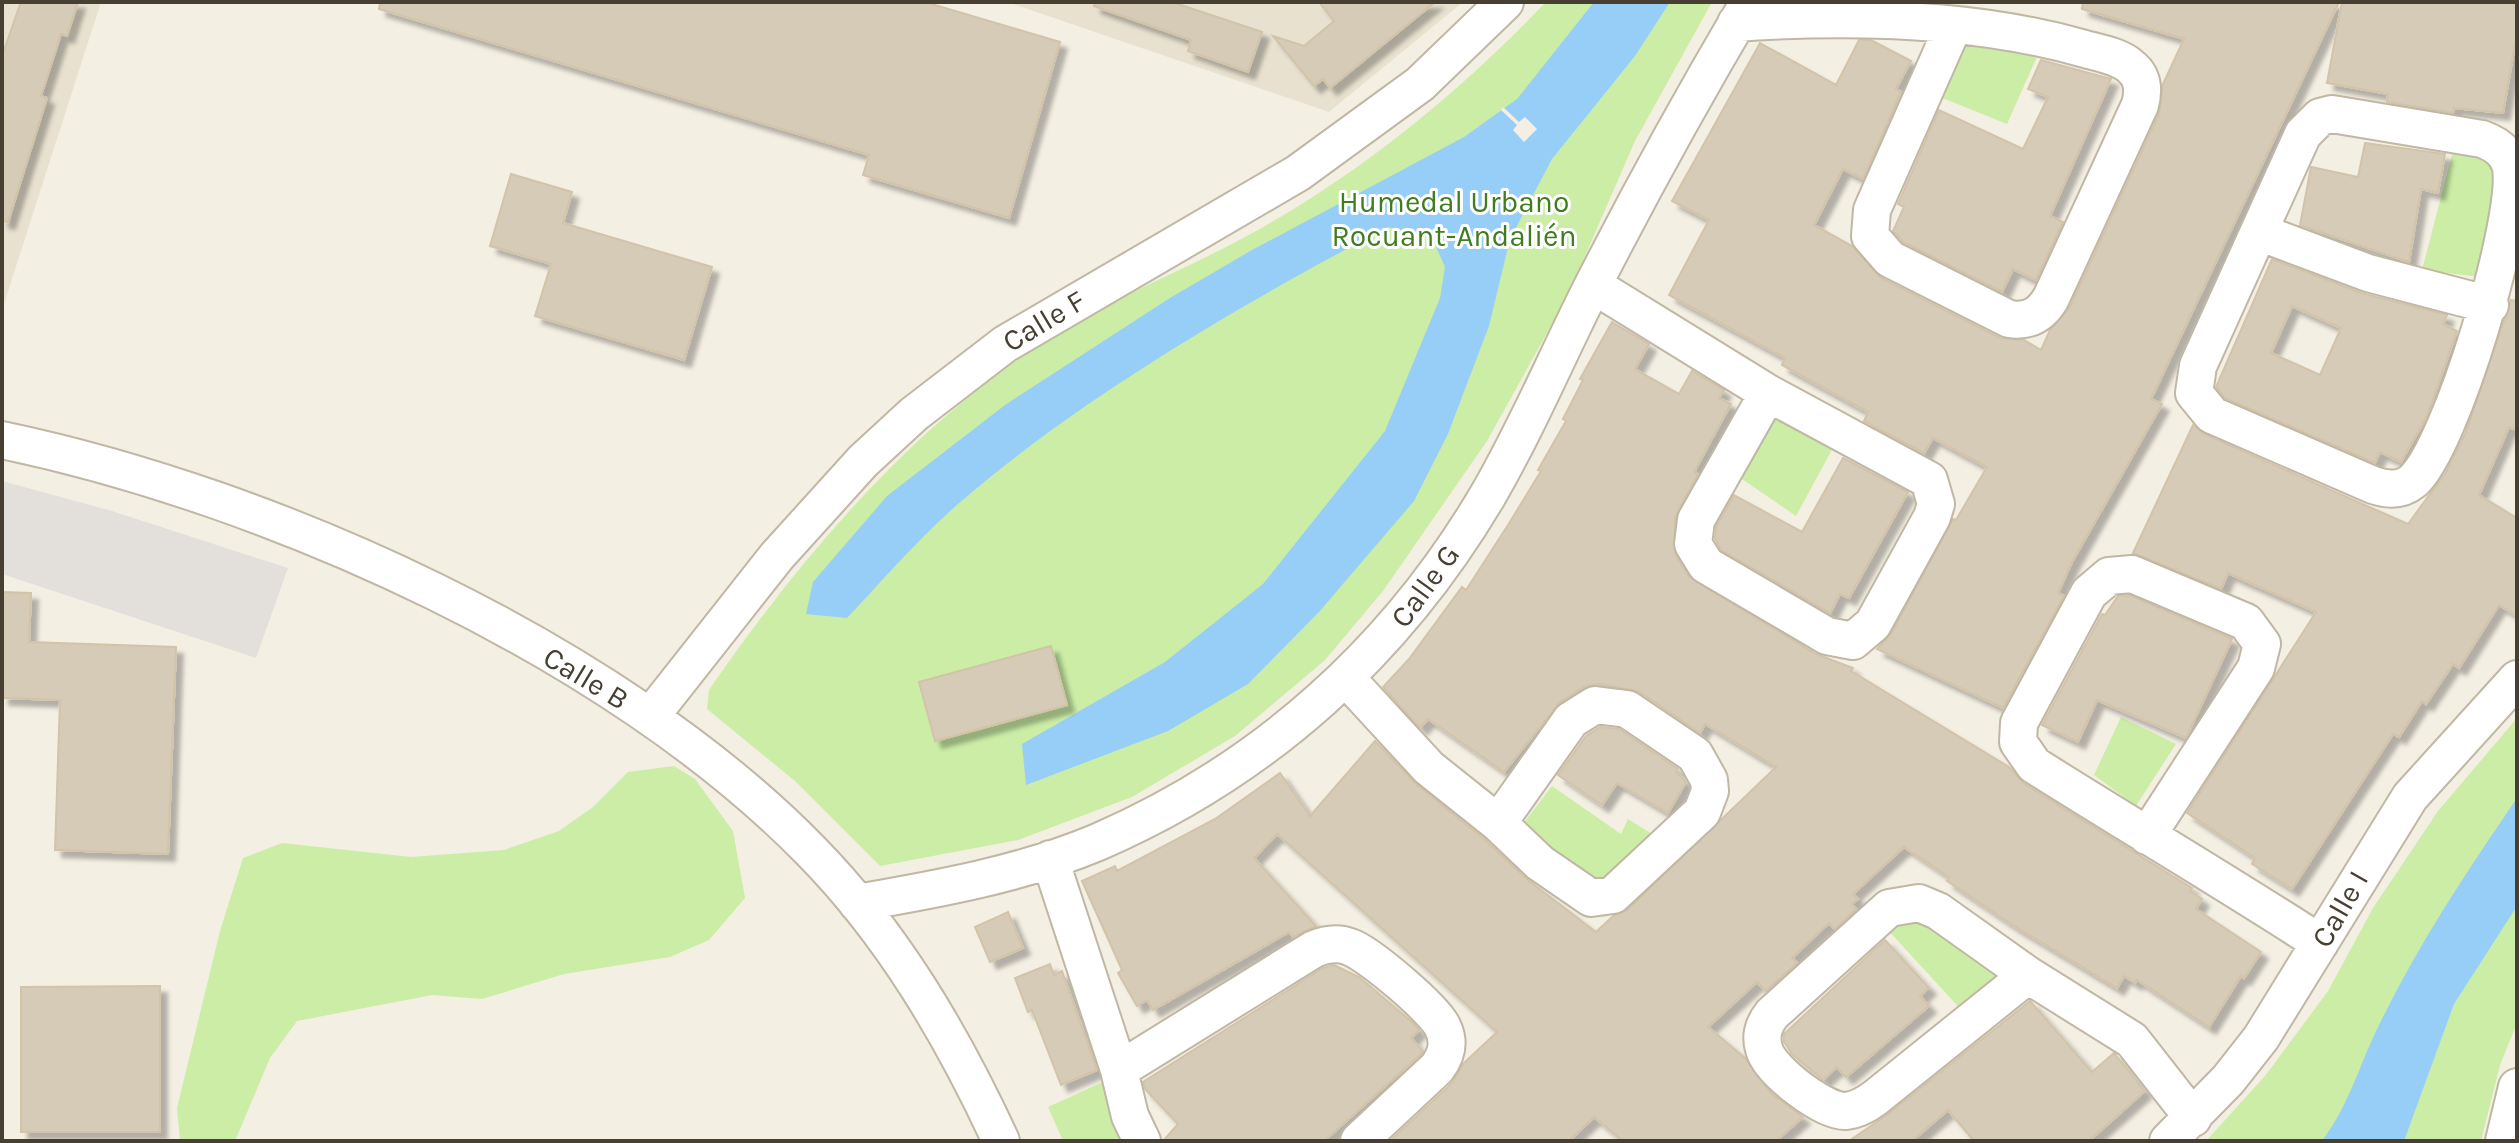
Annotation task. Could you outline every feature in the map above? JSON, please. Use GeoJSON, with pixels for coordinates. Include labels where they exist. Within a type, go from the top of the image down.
{"type":"FeatureCollection","features":[{"type":"Feature","properties":{"kind":"street","name":"Calle F"},"geometry":{"type":"LineString","coordinates":[[650,717],[777,556],[863,461],[914,414],[1005,344],[1298,173],[1420,84],[1505,2]]}},
{"type":"Feature","properties":{"kind":"street"},"geometry":{"type":"LineString","coordinates":[[1742,12],[1953,27],[2029,36],[2115,58],[2133,68],[2142,85],[2140,105],[2051,298],[2038,315],[2028,319],[2001,316],[1890,259],[1870,236],[1872,210],[1953,27]]}},
{"type":"Feature","properties":{"kind":"street","name":"Calle G"},"geometry":{"type":"LineString","coordinates":[[857,903],[972,880],[1050,859],[1096,842],[1183,798],[1296,723],[1347,679],[1394,630],[1488,494],[1593,285],[1742,12]]}},
{"type":"Feature","properties":{"kind":"street"},"geometry":{"type":"LineString","coordinates":[[2332,114],[2482,139],[2498,147],[2512,170],[2512,230],[2490,305],[2453,407],[2419,475],[2405,486],[2383,489],[2212,415],[2198,401],[2194,374],[2303,134],[2320,117],[2332,114]]}},
{"type":"Feature","properties":{"kind":"street"},"geometry":{"type":"LineString","coordinates":[[2259,232],[2368,273],[2490,305]]}},
{"type":"Feature","properties":{"kind":"street"},"geometry":{"type":"LineString","coordinates":[[1593,285],[1768,393],[1920,472],[1934,491],[1932,517],[1873,624],[1853,641],[1827,636],[1706,565],[1697,556],[1693,532],[1696,520],[1768,393]]}},
{"type":"Feature","properties":{"kind":"street","name":"Calle B"},"geometry":{"type":"LineString","coordinates":[[2,440],[125,471],[306,535],[500,628],[650,717],[763,804],[857,903],[937,1016],[1001,1141]]}},
{"type":"Feature","properties":{"kind":"street"},"geometry":{"type":"LineString","coordinates":[[2147,836],[2256,668],[2262,644],[2246,622],[2144,578],[2120,573],[2097,583],[2089,593],[2019,723],[2018,742],[2034,765],[2147,836],[2320,943]]}},
{"type":"Feature","properties":{"kind":"street"},"geometry":{"type":"LineString","coordinates":[[1347,679],[1429,768],[1584,896],[1606,898],[1702,812],[1710,791],[1709,780],[1695,755],[1627,709],[1595,705],[1571,720],[1498,823]]}},
{"type":"Feature","properties":{"kind":"street","name":"Calle I"},"geometry":{"type":"LineString","coordinates":[[2180,1130],[2261,1038],[2410,797],[2517,679]]}},
{"type":"Feature","properties":{"kind":"street"},"geometry":{"type":"LineString","coordinates":[[1050,859],[1119,1070],[1130,1116],[1142,1141]]}},
{"type":"Feature","properties":{"kind":"street"},"geometry":{"type":"LineString","coordinates":[[2028,975],[1875,1098],[1856,1108],[1835,1110],[1815,1101],[1771,1063],[1763,1047],[1763,1029],[1772,1014],[1881,914],[1899,904],[1929,906],[2028,975],[2132,1040],[2180,1130]]}},
{"type":"Feature","properties":{"kind":"street"},"geometry":{"type":"LineString","coordinates":[[1119,1070],[1314,949],[1326,944],[1351,947],[1436,1016],[1447,1041],[1446,1051],[1437,1068],[1359,1141]]}},
{"type":"Feature","properties":{"kind":"street"},"geometry":{"type":"LineString","coordinates":[[2504,1141],[2517,1087]]}},
{"type":"Feature","properties":{"kind":"shaded area"},"geometry":{"type":"Polygon","coordinates":[[[2,2],[101,2],[2,310],[2,2]]]}},
{"type":"Feature","properties":{"kind":"shaded area"},"geometry":{"type":"Polygon","coordinates":[[[1007,2],[1463,2],[1329,112],[1007,2]]]}},
{"type":"Feature","properties":{"kind":"shaded area"},"geometry":{"type":"Polygon","coordinates":[[[2,481],[112,511],[288,568],[256,658],[2,574],[2,481]]]}},
{"type":"Feature","properties":{"kind":"green space"},"geometry":{"type":"Polygon","coordinates":[[[1546,2],[1712,2],[1635,141],[1568,295],[1487,441],[1383,591],[1325,660],[1235,736],[1132,797],[1018,840],[880,866],[795,781],[707,709],[709,690],[782,591],[862,498],[950,412],[998,374],[1072,324],[1247,236],[1329,187],[1406,131],[1478,69],[1546,2]]]}},
{"type":"Feature","properties":{"kind":"green space"},"geometry":{"type":"Polygon","coordinates":[[[1963,43],[2040,50],[2007,124],[1940,97],[1963,43]]]}},
{"type":"Feature","properties":{"kind":"green space"},"geometry":{"type":"Polygon","coordinates":[[[2453,151],[2473,153],[2491,162],[2497,181],[2480,277],[2422,270],[2453,151]]]}},
{"type":"Feature","properties":{"kind":"green space"},"geometry":{"type":"Polygon","coordinates":[[[1771,408],[1834,446],[1796,516],[1736,475],[1771,408]]]}},
{"type":"Feature","properties":{"kind":"green space"},"geometry":{"type":"Polygon","coordinates":[[[2121,717],[2176,744],[2136,806],[2094,775],[2121,717]]]}},
{"type":"Feature","properties":{"kind":"green space"},"geometry":{"type":"Polygon","coordinates":[[[2517,718],[2517,1023],[2500,1065],[2481,1141],[2206,1141],[2265,1076],[2328,991],[2373,908],[2438,811],[2517,718]]]}},
{"type":"Feature","properties":{"kind":"green space"},"geometry":{"type":"Polygon","coordinates":[[[674,766],[695,779],[733,831],[745,898],[709,940],[670,957],[564,974],[482,999],[432,995],[297,1021],[270,1058],[235,1141],[180,1141],[177,1108],[220,931],[243,858],[282,843],[411,857],[504,850],[559,831],[593,807],[628,772],[674,766]]]}},
{"type":"Feature","properties":{"kind":"green space"},"geometry":{"type":"Polygon","coordinates":[[[1552,786],[1621,834],[1628,819],[1660,839],[1594,887],[1516,833],[1552,786]]]}},
{"type":"Feature","properties":{"kind":"green space"},"geometry":{"type":"Polygon","coordinates":[[[1909,919],[1928,923],[2005,976],[1965,1014],[1887,929],[1909,919]]]}},
{"type":"Feature","properties":{"kind":"green space"},"geometry":{"type":"Polygon","coordinates":[[[1103,1082],[1118,1135],[1124,1141],[1063,1141],[1048,1107],[1103,1082]]]}},
{"type":"Feature","properties":{"kind":"water","name":"Humedal Urbano Rocuant-Andalién"},"geometry":{"type":"Polygon","coordinates":[[[1594,2],[1670,2],[1635,56],[1552,159],[1510,239],[1489,326],[1448,434],[1414,501],[1319,612],[1248,684],[1168,731],[1026,785],[1022,744],[1165,662],[1263,584],[1385,431],[1440,298],[1445,267],[1432,238],[1388,227],[1221,320],[1110,390],[1006,465],[929,531],[847,618],[806,614],[813,582],[887,496],[1005,405],[1170,298],[1252,250],[1464,137],[1517,99],[1594,2]]]}},
{"type":"Feature","properties":{"kind":"water"},"geometry":{"type":"Polygon","coordinates":[[[2517,798],[2517,906],[2454,1004],[2404,1141],[2322,1141],[2340,1112],[2411,963],[2517,798]]]}},
{"type":"Feature","properties":{"kind":"pier"},"geometry":{"type":"Polygon","coordinates":[[[1503,107],[1519,122],[1525,117],[1537,129],[1524,142],[1513,130],[1517,125],[1501,110],[1503,107]]]}},
{"type":"Feature","properties":{"kind":"building"},"geometry":{"type":"Polygon","coordinates":[[[21,2],[78,2],[67,36],[61,34],[41,96],[47,98],[8,222],[2,221],[2,56],[21,2]]]}},
{"type":"Feature","properties":{"kind":"building"},"geometry":{"type":"Polygon","coordinates":[[[380,2],[925,2],[1060,42],[1009,218],[863,175],[869,155],[379,9],[380,2]]]}},
{"type":"Feature","properties":{"kind":"building"},"geometry":{"type":"Polygon","coordinates":[[[1095,2],[1172,2],[1262,32],[1248,72],[1188,51],[1191,40],[1094,6],[1095,2]]]}},
{"type":"Feature","properties":{"kind":"building"},"geometry":{"type":"Polygon","coordinates":[[[1319,2],[1435,2],[1330,88],[1323,79],[1314,86],[1273,36],[1304,46],[1334,21],[1319,2]]]}},
{"type":"Feature","properties":{"kind":"building"},"geometry":{"type":"Polygon","coordinates":[[[2083,2],[2339,2],[2151,399],[2162,404],[2072,562],[2058,593],[2064,596],[2003,708],[1877,649],[1891,634],[1953,519],[1956,520],[1987,467],[1933,438],[1924,453],[1864,421],[1868,412],[1782,365],[1785,358],[1669,295],[1709,220],[1672,201],[1760,43],[1836,85],[1859,40],[1871,40],[1911,61],[1896,89],[1901,92],[1863,179],[1843,169],[1814,225],[1852,246],[1881,278],[2000,338],[2024,340],[2041,350],[2050,330],[2070,307],[2159,114],[2163,84],[2184,39],[2082,9],[2083,2]]]}},
{"type":"Feature","properties":{"kind":"building"},"geometry":{"type":"Polygon","coordinates":[[[2342,2],[2517,2],[2517,33],[2503,113],[2454,108],[2453,113],[2387,102],[2388,94],[2327,83],[2342,2]]]}},
{"type":"Feature","properties":{"kind":"building"},"geometry":{"type":"Polygon","coordinates":[[[2041,60],[2111,79],[2050,216],[2063,222],[2036,280],[2013,269],[2002,292],[1903,242],[1893,231],[1904,207],[1898,204],[1939,110],[2023,149],[2048,97],[2028,89],[2041,60]]]}},
{"type":"Feature","properties":{"kind":"building"},"geometry":{"type":"Polygon","coordinates":[[[2365,143],[2445,154],[2438,193],[2421,189],[2409,262],[2300,225],[2311,167],[2358,177],[2365,143]]]}},
{"type":"Feature","properties":{"kind":"building"},"geometry":{"type":"Polygon","coordinates":[[[511,174],[572,192],[563,223],[712,267],[684,360],[535,316],[551,264],[490,246],[511,174]]]}},
{"type":"Feature","properties":{"kind":"building"},"geometry":{"type":"Polygon","coordinates":[[[2272,259],[2361,293],[2447,315],[2443,324],[2457,331],[2427,416],[2401,462],[2380,452],[2375,463],[2225,398],[2216,387],[2272,259]],[[2292,306],[2271,353],[2320,375],[2341,328],[2292,306]]]}},
{"type":"Feature","properties":{"kind":"building"},"geometry":{"type":"Polygon","coordinates":[[[2511,300],[2517,301],[2517,430],[2509,427],[2479,495],[2517,518],[2517,616],[2499,605],[2459,668],[2453,664],[2426,704],[2422,701],[2399,737],[2393,734],[2292,889],[2252,864],[2255,858],[2187,813],[2316,612],[2228,573],[2221,589],[2133,553],[2193,425],[2204,434],[2408,524],[2446,472],[2465,434],[2511,300]]]}},
{"type":"Feature","properties":{"kind":"building"},"geometry":{"type":"Polygon","coordinates":[[[1612,322],[1649,344],[1635,369],[1679,394],[1692,371],[1724,390],[1719,398],[1731,404],[1694,472],[1698,474],[1675,517],[1675,554],[1689,577],[1816,654],[1853,668],[1851,671],[2009,767],[2023,783],[2192,888],[2190,891],[2202,899],[2196,909],[2261,952],[2244,978],[2241,976],[2209,1027],[2137,980],[2135,983],[2124,976],[2117,988],[2014,926],[1947,881],[1949,877],[1904,847],[1853,894],[1858,899],[1852,904],[1856,909],[1835,929],[1829,923],[1792,958],[1797,963],[1766,991],[1757,982],[1708,1027],[1745,1058],[1772,1094],[1803,1117],[1776,1141],[1623,1141],[1594,1117],[1569,1141],[1390,1141],[1452,1083],[1463,1064],[1497,1032],[1277,834],[1254,858],[1316,926],[1293,937],[1289,932],[1153,1010],[1147,1000],[1137,1006],[1118,973],[1122,970],[1082,881],[1115,866],[1117,871],[1215,819],[1280,773],[1310,816],[1375,741],[1416,784],[1484,839],[1528,880],[1596,932],[1613,916],[1627,910],[1776,767],[1705,724],[1700,733],[1638,691],[1598,684],[1584,687],[1559,703],[1504,772],[1428,719],[1420,728],[1383,687],[1409,659],[1462,587],[1466,590],[1508,525],[1541,471],[1538,470],[1566,421],[1563,419],[1583,380],[1580,379],[1612,322]]]}},
{"type":"Feature","properties":{"kind":"building"},"geometry":{"type":"Polygon","coordinates":[[[1843,458],[1908,492],[1849,598],[1840,594],[1830,613],[1721,550],[1715,539],[1716,527],[1734,495],[1802,532],[1843,458]]]}},
{"type":"Feature","properties":{"kind":"building"},"geometry":{"type":"Polygon","coordinates":[[[2,592],[31,593],[29,642],[176,647],[168,854],[55,850],[60,700],[2,698],[2,592]]]}},
{"type":"Feature","properties":{"kind":"building"},"geometry":{"type":"Polygon","coordinates":[[[2129,595],[2232,639],[2186,738],[2097,700],[2078,742],[2042,725],[2102,614],[2105,615],[2118,596],[2129,595]]]}},
{"type":"Feature","properties":{"kind":"building"},"geometry":{"type":"Polygon","coordinates":[[[1051,646],[1067,705],[935,741],[919,682],[1051,646]]]}},
{"type":"Feature","properties":{"kind":"building"},"geometry":{"type":"Polygon","coordinates":[[[1600,727],[1619,729],[1678,769],[1676,772],[1686,782],[1668,813],[1617,783],[1602,805],[1558,775],[1586,736],[1600,727]]]}},
{"type":"Feature","properties":{"kind":"building"},"geometry":{"type":"Polygon","coordinates":[[[1008,912],[1023,948],[990,962],[975,927],[1008,912]]]}},
{"type":"Feature","properties":{"kind":"building"},"geometry":{"type":"Polygon","coordinates":[[[1885,940],[1929,988],[1920,996],[1929,1006],[1846,1077],[1837,1067],[1823,1080],[1792,1054],[1784,1042],[1784,1034],[1885,940]]]}},
{"type":"Feature","properties":{"kind":"building"},"geometry":{"type":"Polygon","coordinates":[[[1050,964],[1054,975],[1062,971],[1097,1070],[1061,1085],[1032,1010],[1028,1012],[1015,978],[1050,964]]]}},
{"type":"Feature","properties":{"kind":"building"},"geometry":{"type":"Polygon","coordinates":[[[1334,965],[1359,977],[1413,1023],[1419,1030],[1411,1038],[1423,1051],[1421,1054],[1324,1141],[1163,1141],[1178,1124],[1145,1089],[1143,1082],[1323,968],[1334,965]]]}},
{"type":"Feature","properties":{"kind":"building"},"geometry":{"type":"Polygon","coordinates":[[[160,986],[160,1132],[21,1132],[21,987],[160,986]]]}},
{"type":"Feature","properties":{"kind":"building"},"geometry":{"type":"Polygon","coordinates":[[[2030,1001],[2092,1072],[2114,1053],[2145,1091],[2089,1141],[1974,1141],[1948,1110],[1912,1141],[1849,1141],[1888,1114],[2030,1001]]]}}]}
